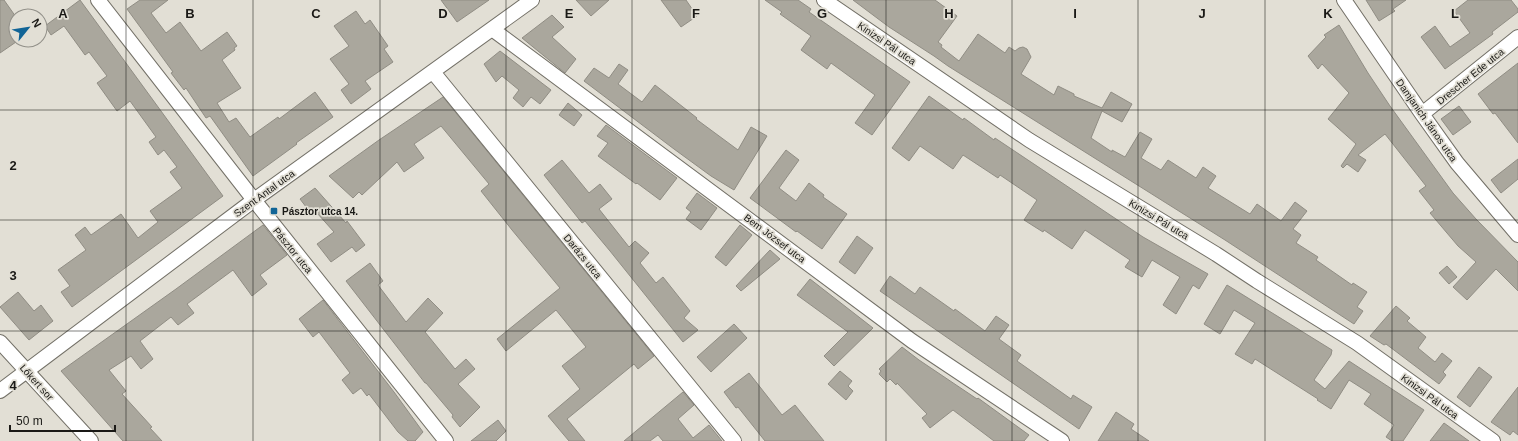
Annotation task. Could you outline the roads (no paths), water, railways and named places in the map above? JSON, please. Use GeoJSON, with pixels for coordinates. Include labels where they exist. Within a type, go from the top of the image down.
{"type":"FeatureCollection","features":[{"type":"Feature","properties":{"kind":"street","name":"Pásztor utca"},"geometry":{"type":"LineString","coordinates":[[98,0],[254,200],[446,441]]}},
{"type":"Feature","properties":{"kind":"street","name":"Szent Antal utca"},"geometry":{"type":"LineString","coordinates":[[0,392],[254,200],[532,0]]}},
{"type":"Feature","properties":{"kind":"street","name":"Kinizsi Pál utca"},"geometry":{"type":"LineString","coordinates":[[824,0],[1029,140],[1216,254],[1357,343],[1493,441]]}},
{"type":"Feature","properties":{"kind":"street","name":"Damjanich János utca"},"geometry":{"type":"LineString","coordinates":[[1344,0],[1457,163],[1518,235]]}},
{"type":"Feature","properties":{"kind":"street","name":"Bem József utca"},"geometry":{"type":"LineString","coordinates":[[492,29],[912,341],[1062,441]]}},
{"type":"Feature","properties":{"kind":"street","name":"Drescher Ede utca"},"geometry":{"type":"LineString","coordinates":[[1422,114],[1518,37]]}},
{"type":"Feature","properties":{"kind":"street","name":"Darázs utca"},"geometry":{"type":"LineString","coordinates":[[433,72],[734,441]]}},
{"type":"Feature","properties":{"kind":"street","name":"Lőkert sor"},"geometry":{"type":"LineString","coordinates":[[0,342],[91,441]]}},
{"type":"Feature","properties":{"kind":"place","name":"Pásztor utca 14."},"geometry":{"type":"Point","coordinates":[274,211]}}]}
